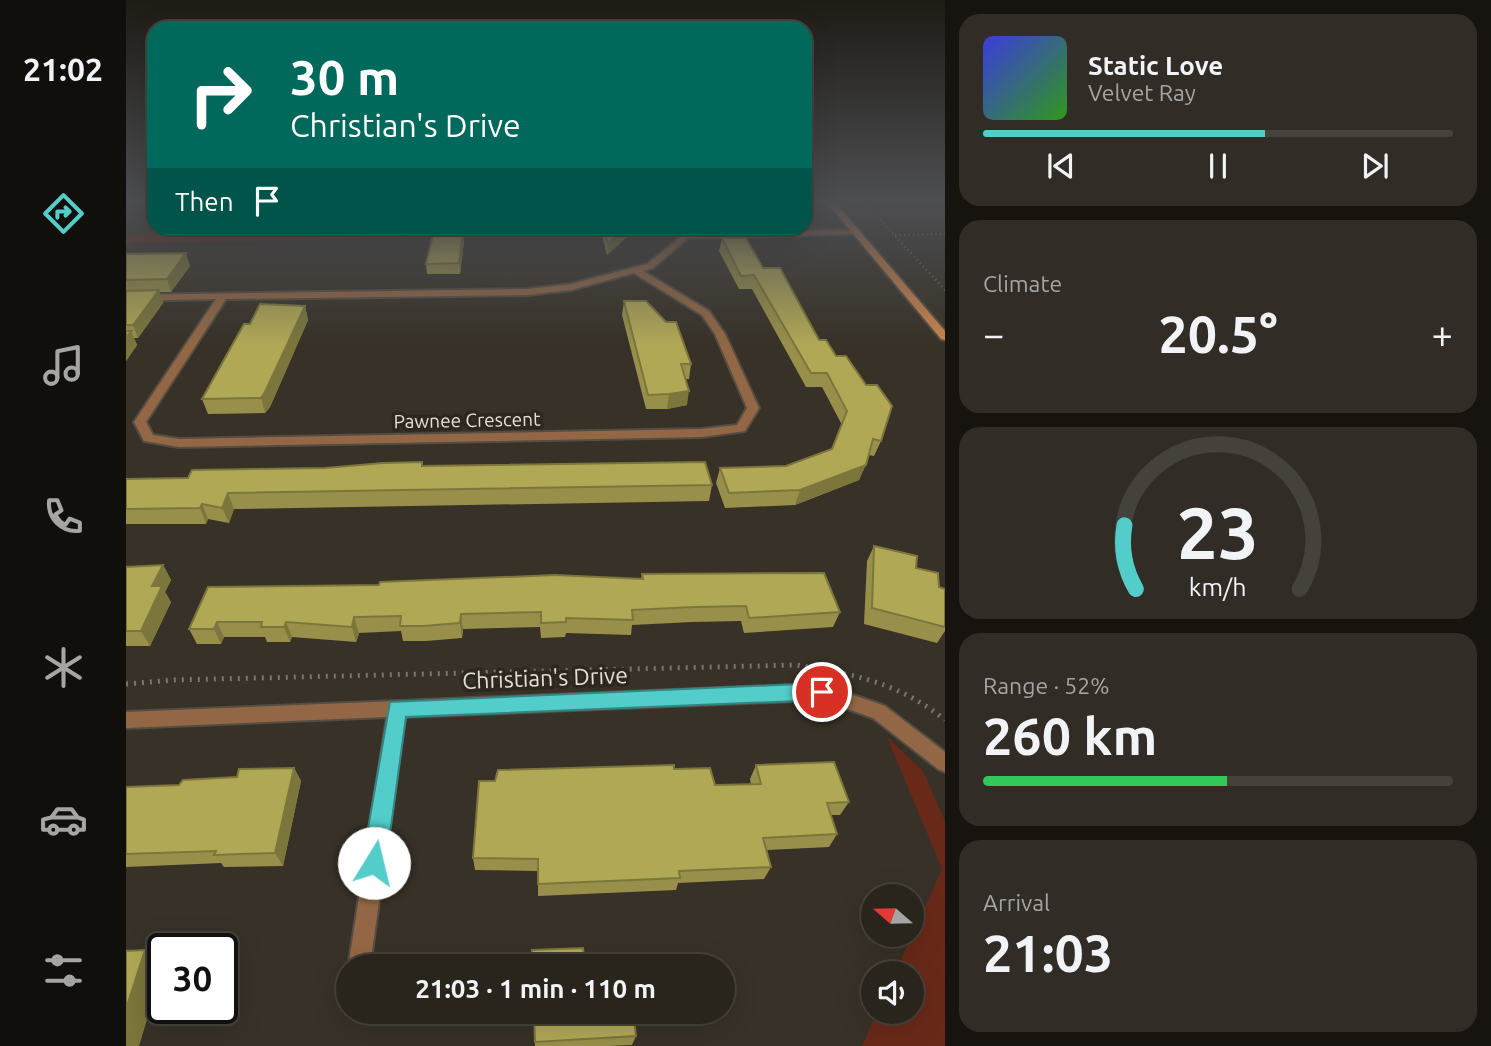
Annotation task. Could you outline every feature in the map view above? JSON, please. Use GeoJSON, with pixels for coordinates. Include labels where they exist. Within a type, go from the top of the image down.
{"type":"FeatureCollection","features":[{"type":"Feature","properties":{"kind":"main road"},"geometry":{"type":"LineString","coordinates":[[870,249],[945,337]]}},
{"type":"Feature","properties":{"kind":"street"},"geometry":{"type":"LineString","coordinates":[[126,298],[221,299],[528,292],[571,287],[650,267],[668,249]]}},
{"type":"Feature","properties":{"kind":"street","name":"Pawnee Crescent"},"geometry":{"type":"LineString","coordinates":[[221,299],[140,422],[148,438],[193,443],[702,433],[741,428],[753,408],[720,334],[706,313],[636,270]]}},
{"type":"Feature","properties":{"kind":"street","name":"Christian's Drive"},"geometry":{"type":"LineString","coordinates":[[126,720],[822,692],[879,712],[945,763]]}},
{"type":"Feature","properties":{"kind":"street"},"geometry":{"type":"LineString","coordinates":[[361,954],[397,709]]}},
{"type":"Feature","properties":{"kind":"path"},"geometry":{"type":"LineString","coordinates":[[907,249],[945,290]]}},
{"type":"Feature","properties":{"kind":"path"},"geometry":{"type":"LineString","coordinates":[[126,684],[174,680],[796,665],[878,679],[932,708],[945,720]]}},
{"type":"Feature","properties":{"kind":"shaded area"},"geometry":{"type":"Polygon","coordinates":[[[887,737],[923,771],[945,821],[945,1046],[862,1046],[872,1024],[924,1024],[924,961],[900,961],[907,947],[924,947],[924,909],[942,869],[887,737]]]}},
{"type":"Feature","properties":{"kind":"building"},"geometry":{"type":"Polygon","coordinates":[[[430,249],[461,249],[459,263],[426,264],[430,249]]]}},
{"type":"Feature","properties":{"kind":"building"},"geometry":{"type":"Polygon","coordinates":[[[727,249],[752,249],[763,268],[780,268],[819,340],[826,340],[836,356],[846,356],[866,385],[877,385],[892,406],[881,441],[873,439],[866,465],[800,490],[729,493],[720,468],[786,466],[832,449],[847,411],[827,373],[811,373],[754,275],[741,276],[727,249]]]}},
{"type":"Feature","properties":{"kind":"building"},"geometry":{"type":"Polygon","coordinates":[[[186,253],[167,279],[126,280],[126,254],[186,253]]]}},
{"type":"Feature","properties":{"kind":"building"},"geometry":{"type":"Polygon","coordinates":[[[159,290],[133,325],[126,325],[126,291],[159,290]]]}},
{"type":"Feature","properties":{"kind":"building"},"geometry":{"type":"Polygon","coordinates":[[[624,301],[646,301],[666,322],[676,322],[691,364],[681,364],[689,391],[648,395],[624,301]]]}},
{"type":"Feature","properties":{"kind":"building"},"geometry":{"type":"Polygon","coordinates":[[[260,304],[305,306],[265,392],[261,398],[202,399],[244,324],[250,324],[260,304]]]}},
{"type":"Feature","properties":{"kind":"building"},"geometry":{"type":"Polygon","coordinates":[[[422,462],[422,466],[705,462],[712,485],[228,493],[222,508],[202,504],[200,508],[126,509],[126,479],[188,478],[192,470],[325,468],[422,462]]]}},
{"type":"Feature","properties":{"kind":"building"},"geometry":{"type":"Polygon","coordinates":[[[874,546],[917,556],[916,568],[938,573],[939,587],[945,589],[945,627],[872,608],[874,546]]]}},
{"type":"Feature","properties":{"kind":"building"},"geometry":{"type":"Polygon","coordinates":[[[163,565],[152,586],[162,586],[141,631],[126,631],[126,567],[163,565]]]}},
{"type":"Feature","properties":{"kind":"building"},"geometry":{"type":"Polygon","coordinates":[[[824,573],[840,612],[749,618],[746,606],[695,607],[632,610],[633,620],[566,618],[566,622],[541,623],[541,612],[461,614],[460,623],[423,626],[400,626],[401,616],[354,617],[352,627],[286,622],[284,627],[261,627],[262,622],[217,622],[214,629],[189,629],[208,587],[379,585],[380,582],[555,575],[643,579],[642,574],[824,573]]]}},
{"type":"Feature","properties":{"kind":"building"},"geometry":{"type":"Polygon","coordinates":[[[834,762],[849,802],[827,803],[837,834],[763,838],[771,867],[679,871],[680,878],[538,884],[538,859],[473,858],[479,781],[495,781],[498,770],[674,765],[674,769],[710,768],[715,785],[761,784],[756,765],[834,762]]]}},
{"type":"Feature","properties":{"kind":"building"},"geometry":{"type":"Polygon","coordinates":[[[294,768],[275,853],[214,855],[216,851],[126,854],[126,787],[179,785],[183,780],[237,777],[239,769],[294,768]]]}},
{"type":"Feature","properties":{"kind":"building"},"geometry":{"type":"Polygon","coordinates":[[[583,948],[584,954],[532,954],[532,950],[583,948]]]}},
{"type":"Feature","properties":{"kind":"building"},"geometry":{"type":"Polygon","coordinates":[[[145,950],[126,1009],[126,951],[145,950]]]}},
{"type":"Feature","properties":{"kind":"building"},"geometry":{"type":"Polygon","coordinates":[[[534,1024],[634,1024],[636,1036],[535,1042],[534,1024]]]}},
{"type":"Feature","properties":{"kind":"route"},"geometry":{"type":"LineString","coordinates":[[374,863],[397,709],[822,692]]}}]}
